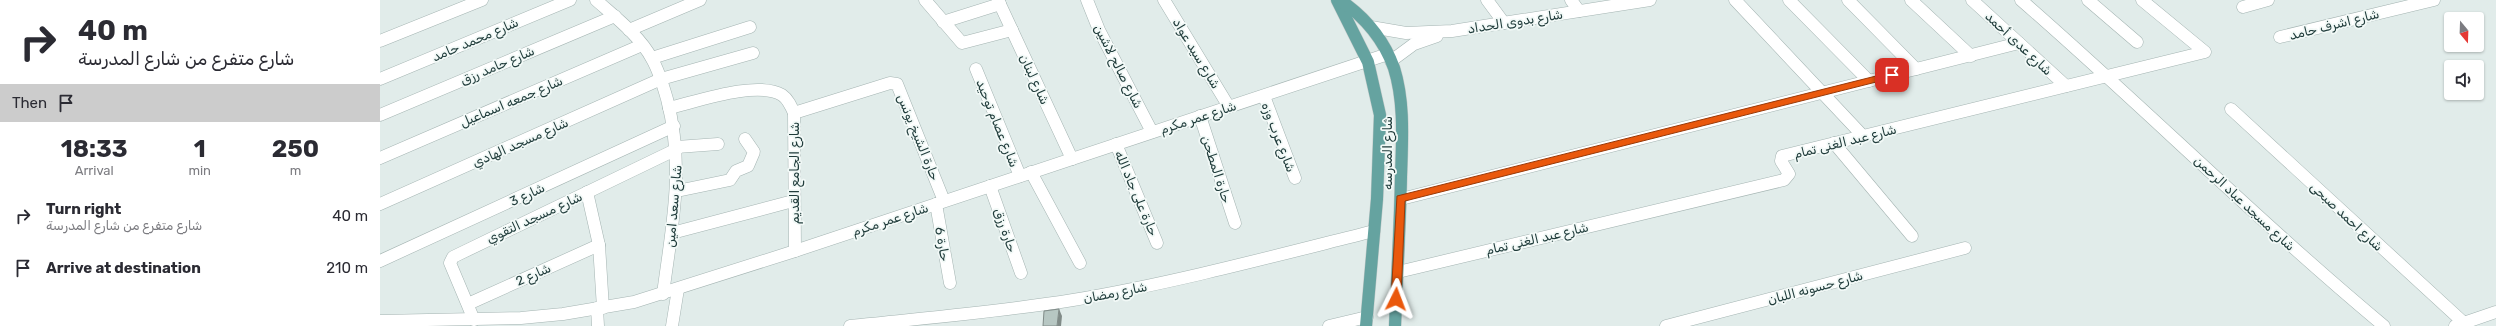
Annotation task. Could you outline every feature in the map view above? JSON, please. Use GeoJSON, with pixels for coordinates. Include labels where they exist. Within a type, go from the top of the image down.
{"type":"FeatureCollection","features":[{"type":"Feature","properties":{"kind":"main road","name":"شارع المدرسه"},"geometry":{"type":"LineString","coordinates":[[1339,0],[1361,15],[1371,27],[1389,58],[1401,112],[1398,272],[1395,326]]}},
{"type":"Feature","properties":{"kind":"main road","name":"شارع المدرسه"},"geometry":{"type":"LineString","coordinates":[[1339,0],[1368,62],[1374,82],[1380,115],[1374,231],[1367,322]]}},
{"type":"Feature","properties":{"kind":"street"},"geometry":{"type":"LineString","coordinates":[[380,41],[482,0]]}},
{"type":"Feature","properties":{"kind":"street","name":"شارع محمد حامد"},"geometry":{"type":"LineString","coordinates":[[380,79],[570,0]]}},
{"type":"Feature","properties":{"kind":"street","name":"شارع سعد امين"},"geometry":{"type":"LineString","coordinates":[[596,0],[629,30],[652,58],[661,80],[674,126],[677,148],[677,191],[663,294]]}},
{"type":"Feature","properties":{"kind":"street"},"geometry":{"type":"LineString","coordinates":[[629,30],[700,0]]}},
{"type":"Feature","properties":{"kind":"street","name":"شارع صالح لاشين"},"geometry":{"type":"LineString","coordinates":[[1087,0],[1099,30],[1152,132]]}},
{"type":"Feature","properties":{"kind":"street","name":"شارع سيد عواد"},"geometry":{"type":"LineString","coordinates":[[1164,0],[1229,107]]}},
{"type":"Feature","properties":{"kind":"street"},"geometry":{"type":"LineString","coordinates":[[1487,0],[1504,23]]}},
{"type":"Feature","properties":{"kind":"street"},"geometry":{"type":"LineString","coordinates":[[1571,0],[1579,11]]}},
{"type":"Feature","properties":{"kind":"street","name":"شارع بدوى الحداد"},"geometry":{"type":"LineString","coordinates":[[1389,58],[1414,44],[1452,32],[1646,0]]}},
{"type":"Feature","properties":{"kind":"street"},"geometry":{"type":"LineString","coordinates":[[1735,0],[1863,136]]}},
{"type":"Feature","properties":{"kind":"street"},"geometry":{"type":"LineString","coordinates":[[1789,0],[1868,81]]}},
{"type":"Feature","properties":{"kind":"street"},"geometry":{"type":"LineString","coordinates":[[1848,0],[1916,69]]}},
{"type":"Feature","properties":{"kind":"street"},"geometry":{"type":"LineString","coordinates":[[1911,0],[1971,56]]}},
{"type":"Feature","properties":{"kind":"street","name":"شارع عدى أحمد"},"geometry":{"type":"LineString","coordinates":[[1972,0],[2066,86]]}},
{"type":"Feature","properties":{"kind":"street","name":"شارع مسجد عباد الرحمن"},"geometry":{"type":"LineString","coordinates":[[2022,0],[2108,76],[2313,267],[2384,326]]}},
{"type":"Feature","properties":{"kind":"street"},"geometry":{"type":"LineString","coordinates":[[2088,0],[2137,42]]}},
{"type":"Feature","properties":{"kind":"street","name":"شارع عبد الغنى تمام"},"geometry":{"type":"LineString","coordinates":[[1398,272],[1784,180],[1789,174],[1780,161],[1782,156],[2205,52],[2142,0]]}},
{"type":"Feature","properties":{"kind":"street"},"geometry":{"type":"LineString","coordinates":[[2243,7],[2268,0]]}},
{"type":"Feature","properties":{"kind":"street","name":"شارع اشرف حامد"},"geometry":{"type":"LineString","coordinates":[[2280,37],[2430,0]]}},
{"type":"Feature","properties":{"kind":"street"},"geometry":{"type":"LineString","coordinates":[[930,1],[943,22],[959,41],[965,43],[1012,30]]}},
{"type":"Feature","properties":{"kind":"street"},"geometry":{"type":"LineString","coordinates":[[943,22],[999,2]]}},
{"type":"Feature","properties":{"kind":"street","name":"شارع لبنان"},"geometry":{"type":"LineString","coordinates":[[999,2],[1072,159]]}},
{"type":"Feature","properties":{"kind":"street","name":"شارع حامد رزق"},"geometry":{"type":"LineString","coordinates":[[380,115],[615,16]]}},
{"type":"Feature","properties":{"kind":"street"},"geometry":{"type":"LineString","coordinates":[[652,58],[750,27]]}},
{"type":"Feature","properties":{"kind":"street","name":"شارع بدوى الحداد"},"geometry":{"type":"LineString","coordinates":[[1371,27],[1406,33],[1452,32]]}},
{"type":"Feature","properties":{"kind":"street"},"geometry":{"type":"LineString","coordinates":[[1400,199],[2019,43]]}},
{"type":"Feature","properties":{"kind":"street","name":"شارع جمعه اسماعيل"},"geometry":{"type":"LineString","coordinates":[[380,158],[642,45]]}},
{"type":"Feature","properties":{"kind":"street","name":"شارع مسجد الهادي"},"geometry":{"type":"LineString","coordinates":[[380,204],[661,80],[753,53]]}},
{"type":"Feature","properties":{"kind":"street","name":"شارع عمر مكرم"},"geometry":{"type":"LineString","coordinates":[[387,322],[474,320],[521,322],[600,308],[663,294],[1200,116],[1368,62],[1389,58]]}},
{"type":"Feature","properties":{"kind":"street","name":"شارع عصام توحيد"},"geometry":{"type":"LineString","coordinates":[[976,69],[1025,174],[1080,263]]}},
{"type":"Feature","properties":{"kind":"street","name":"حارة الشيخ يونس"},"geometry":{"type":"LineString","coordinates":[[794,113],[890,83],[897,84],[940,203]]}},
{"type":"Feature","properties":{"kind":"street","name":"شارع الجامع القديم"},"geometry":{"type":"LineString","coordinates":[[669,108],[747,91],[765,91],[780,94],[790,102],[794,113],[793,201],[795,251]]}},
{"type":"Feature","properties":{"kind":"street","name":"شارع عرب وزه"},"geometry":{"type":"LineString","coordinates":[[1264,96],[1295,178]]}},
{"type":"Feature","properties":{"kind":"street","name":"شارع احمد صبحى"},"geometry":{"type":"LineString","coordinates":[[2231,109],[2459,324]]}},
{"type":"Feature","properties":{"kind":"street","name":"حارة المطحن"},"geometry":{"type":"LineString","coordinates":[[1200,116],[1235,223]]}},
{"type":"Feature","properties":{"kind":"street","name":"شارع 3"},"geometry":{"type":"LineString","coordinates":[[380,261],[674,126]]}},
{"type":"Feature","properties":{"kind":"street"},"geometry":{"type":"LineString","coordinates":[[677,191],[730,180],[734,173],[746,169],[751,164],[754,152],[745,139]]}},
{"type":"Feature","properties":{"kind":"street"},"geometry":{"type":"LineString","coordinates":[[1834,143],[1912,236]]}},
{"type":"Feature","properties":{"kind":"street"},"geometry":{"type":"LineString","coordinates":[[677,148],[718,144]]}},
{"type":"Feature","properties":{"kind":"street","name":"حارة على جاد الله"},"geometry":{"type":"LineString","coordinates":[[1116,144],[1157,243]]}},
{"type":"Feature","properties":{"kind":"street","name":"شارع مسجد التقوي"},"geometry":{"type":"LineString","coordinates":[[474,320],[450,263],[453,257],[677,148]]}},
{"type":"Feature","properties":{"kind":"street","name":"حارة رزق"},"geometry":{"type":"LineString","coordinates":[[990,186],[1021,273]]}},
{"type":"Feature","properties":{"kind":"street"},"geometry":{"type":"LineString","coordinates":[[587,192],[599,245],[600,308],[598,326]]}},
{"type":"Feature","properties":{"kind":"street"},"geometry":{"type":"LineString","coordinates":[[672,233],[793,201]]}},
{"type":"Feature","properties":{"kind":"street","name":"حارة 6"},"geometry":{"type":"LineString","coordinates":[[940,203],[950,283]]}},
{"type":"Feature","properties":{"kind":"street","name":"شارع رمضان"},"geometry":{"type":"LineString","coordinates":[[850,326],[999,311],[1104,294],[1162,283],[1374,231]]}},
{"type":"Feature","properties":{"kind":"street","name":"شارع 2"},"geometry":{"type":"LineString","coordinates":[[468,304],[599,245]]}},
{"type":"Feature","properties":{"kind":"street","name":"شارع حسونه اللبان"},"geometry":{"type":"LineString","coordinates":[[1666,326],[1965,248]]}},
{"type":"Feature","properties":{"kind":"street"},"geometry":{"type":"LineString","coordinates":[[672,326],[678,290]]}},
{"type":"Feature","properties":{"kind":"street"},"geometry":{"type":"LineString","coordinates":[[2459,324],[2496,312]]}},
{"type":"Feature","properties":{"kind":"street"},"geometry":{"type":"LineString","coordinates":[[1329,326],[1367,322]]}},
{"type":"Feature","properties":{"kind":"building"},"geometry":{"type":"Polygon","coordinates":[[[1059,309],[1057,326],[1043,326],[1044,311],[1059,309]]]}},
{"type":"Feature","properties":{"kind":"route"},"geometry":{"type":"LineString","coordinates":[[1396,299],[1400,199],[1892,75]]}}]}
